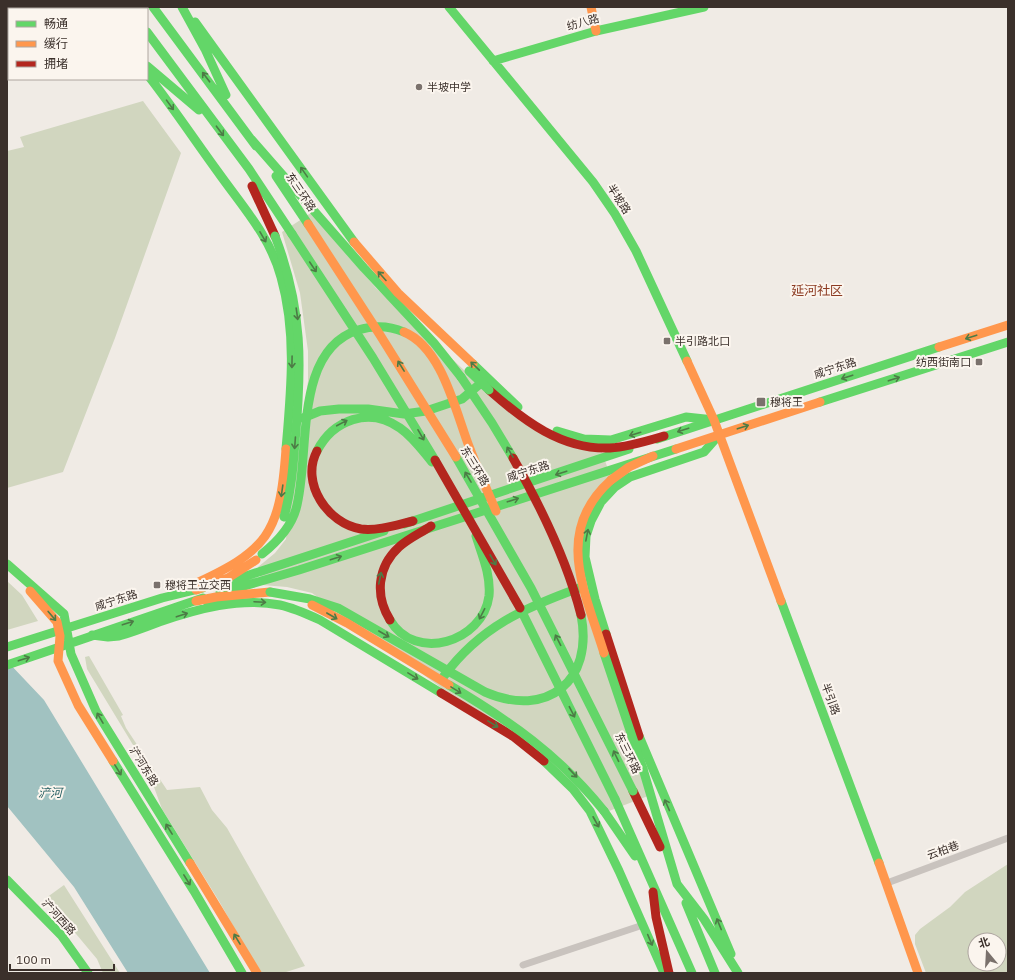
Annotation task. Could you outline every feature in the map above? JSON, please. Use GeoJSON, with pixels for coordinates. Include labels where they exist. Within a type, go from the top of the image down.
{"type":"FeatureCollection","features":[{"type":"Feature","properties":{"kind":"main road","name":"东三环路"},"geometry":{"type":"LineString","coordinates":[[153,7],[251,139],[401,366],[517,563],[555,633],[633,791],[677,884],[715,973]]}},
{"type":"Feature","properties":{"kind":"main road"},"geometry":{"type":"LineString","coordinates":[[183,7],[205,49],[233,113]]}},
{"type":"Feature","properties":{"kind":"main road"},"geometry":{"type":"LineString","coordinates":[[183,7],[244,88],[357,246],[398,293],[531,418],[559,432],[577,437],[611,440],[686,417],[714,420]]}},
{"type":"Feature","properties":{"kind":"main road","name":"半坡路"},"geometry":{"type":"LineString","coordinates":[[449,7],[594,182],[615,214],[636,251],[714,420],[719,435]]}},
{"type":"Feature","properties":{"kind":"main road"},"geometry":{"type":"LineString","coordinates":[[591,7],[596,31]]}},
{"type":"Feature","properties":{"kind":"main road","name":"纺八路"},"geometry":{"type":"LineString","coordinates":[[493,61],[596,31],[704,7]]}},
{"type":"Feature","properties":{"kind":"main road"},"geometry":{"type":"LineString","coordinates":[[148,33],[233,148],[292,234],[352,324],[416,426],[472,523],[533,635],[652,879],[692,973]]}},
{"type":"Feature","properties":{"kind":"main road"},"geometry":{"type":"LineString","coordinates":[[148,67],[210,118]]}},
{"type":"Feature","properties":{"kind":"main road"},"geometry":{"type":"LineString","coordinates":[[148,75],[263,235],[275,259],[285,296],[292,339],[292,369],[282,490],[273,522],[263,539],[251,553],[237,563],[171,595]]}},
{"type":"Feature","properties":{"kind":"main road"},"geometry":{"type":"LineString","coordinates":[[196,601],[257,592],[270,592],[310,599],[338,608],[485,692],[502,700],[520,702],[536,700],[551,695],[569,681],[579,664],[584,640],[580,612],[571,584],[549,529],[521,472],[492,423],[461,377],[434,343],[364,268],[251,139]]}},
{"type":"Feature","properties":{"kind":"main road"},"geometry":{"type":"LineString","coordinates":[[233,148],[275,236],[285,262],[295,300],[301,348],[300,381],[290,498],[280,527],[259,557]]}},
{"type":"Feature","properties":{"kind":"main road"},"geometry":{"type":"LineString","coordinates":[[413,320],[489,390],[537,429],[554,438],[576,445],[615,448],[664,436]]}},
{"type":"Feature","properties":{"kind":"main road","name":"咸宁东路"},"geometry":{"type":"LineString","coordinates":[[7,647],[171,595],[196,590],[255,573],[612,456],[664,436],[1008,325]]}},
{"type":"Feature","properties":{"kind":"main road"},"geometry":{"type":"LineString","coordinates":[[196,590],[228,578],[259,557],[284,532],[297,504],[303,476],[311,391],[315,373],[321,358],[332,344],[347,333],[363,327],[381,326],[398,329],[410,334],[425,346],[435,360],[443,376],[473,457],[517,563]]}},
{"type":"Feature","properties":{"kind":"main road","name":"咸宁东路"},"geometry":{"type":"LineString","coordinates":[[7,665],[91,635],[273,576],[299,570],[431,526],[1008,342]]}},
{"type":"Feature","properties":{"kind":"main road"},"geometry":{"type":"LineString","coordinates":[[288,425],[315,413],[333,409],[359,408],[404,414],[426,411],[462,400],[487,378]]}},
{"type":"Feature","properties":{"kind":"main road"},"geometry":{"type":"LineString","coordinates":[[413,521],[365,529],[345,524],[331,515],[320,502],[312,476],[312,463],[317,449],[325,436],[332,429],[357,417],[370,417],[394,424],[406,433],[444,475]]}},
{"type":"Feature","properties":{"kind":"main road"},"geometry":{"type":"LineString","coordinates":[[719,435],[704,452],[630,477],[619,483],[607,494],[593,516],[586,536],[585,557],[590,584],[641,742],[739,973]]}},
{"type":"Feature","properties":{"kind":"main road","name":"半引路"},"geometry":{"type":"LineString","coordinates":[[719,435],[887,883],[918,973]]}},
{"type":"Feature","properties":{"kind":"main road"},"geometry":{"type":"LineString","coordinates":[[652,456],[630,467],[611,480],[596,495],[583,518],[578,535],[578,560],[586,598],[643,769],[677,884],[704,919],[739,973]]}},
{"type":"Feature","properties":{"kind":"main road"},"geometry":{"type":"LineString","coordinates":[[431,526],[398,548],[384,565],[380,578],[379,598],[386,616],[396,630],[417,642],[432,645],[449,642],[463,635],[477,623],[484,612],[489,595],[486,570],[472,523]]}},
{"type":"Feature","properties":{"kind":"main road","name":"浐河东路"},"geometry":{"type":"LineString","coordinates":[[7,564],[18,575],[62,611],[63,629],[59,647],[60,667],[82,712],[194,891],[242,973]]}},
{"type":"Feature","properties":{"kind":"main road"},"geometry":{"type":"LineString","coordinates":[[91,635],[113,637],[207,607],[299,570]]}},
{"type":"Feature","properties":{"kind":"main road"},"geometry":{"type":"LineString","coordinates":[[436,689],[459,655],[496,624],[530,606],[590,584]]}},
{"type":"Feature","properties":{"kind":"main road"},"geometry":{"type":"LineString","coordinates":[[270,592],[300,600],[322,610],[523,732],[567,768],[604,811],[652,879],[656,917],[669,973]]}},
{"type":"Feature","properties":{"kind":"main road"},"geometry":{"type":"LineString","coordinates":[[207,607],[258,602],[282,605],[300,610],[320,620],[521,741],[546,761],[570,785],[595,820],[664,973]]}},
{"type":"Feature","properties":{"kind":"main road","name":"浐河东路"},"geometry":{"type":"LineString","coordinates":[[63,629],[79,675],[96,711],[257,973]]}},
{"type":"Feature","properties":{"kind":"main road","name":"浐河西路"},"geometry":{"type":"LineString","coordinates":[[7,880],[61,935],[88,973]]}},
{"type":"Feature","properties":{"kind":"street","name":"云柏巷"},"geometry":{"type":"LineString","coordinates":[[887,883],[1008,838]]}},
{"type":"Feature","properties":{"kind":"street"},"geometry":{"type":"LineString","coordinates":[[523,965],[643,925]]}},
{"type":"Feature","properties":{"kind":"green space"},"geometry":{"type":"Polygon","coordinates":[[[143,101],[181,153],[115,338],[63,472],[7,488],[7,151],[24,147],[20,137],[143,101]]]}},
{"type":"Feature","properties":{"kind":"green space"},"geometry":{"type":"Polygon","coordinates":[[[311,213],[376,288],[509,412],[602,452],[610,475],[577,526],[648,796],[609,811],[312,593],[287,587],[262,585],[258,567],[275,553],[286,539],[308,381],[308,351],[300,293],[282,232],[311,213]]]}},
{"type":"Feature","properties":{"kind":"green space"},"geometry":{"type":"Polygon","coordinates":[[[7,581],[22,595],[38,621],[7,630],[7,581]]]}},
{"type":"Feature","properties":{"kind":"green space"},"geometry":{"type":"Polygon","coordinates":[[[89,656],[123,715],[121,716],[126,728],[167,790],[200,787],[212,810],[227,828],[305,966],[283,973],[260,973],[219,901],[162,809],[147,768],[87,669],[85,657],[89,656]]]}},
{"type":"Feature","properties":{"kind":"green space"},"geometry":{"type":"Polygon","coordinates":[[[1008,864],[1008,973],[926,973],[915,944],[915,935],[920,929],[950,907],[965,892],[1008,864]]]}},
{"type":"Feature","properties":{"kind":"green space"},"geometry":{"type":"Polygon","coordinates":[[[64,885],[120,973],[103,973],[97,959],[46,898],[64,885]]]}},
{"type":"Feature","properties":{"kind":"water","name":"浐河"},"geometry":{"type":"Polygon","coordinates":[[[7,661],[44,700],[210,973],[128,973],[74,887],[7,806],[7,661]]]}},
{"type":"Feature","properties":{"kind":"traffic: fast"},"geometry":{"type":"LineString","coordinates":[[153,7],[256,146]]}},
{"type":"Feature","properties":{"kind":"traffic: fast"},"geometry":{"type":"LineString","coordinates":[[182,7],[205,49],[226,95]]}},
{"type":"Feature","properties":{"kind":"traffic: fast"},"geometry":{"type":"LineString","coordinates":[[449,7],[593,182],[615,214],[636,251],[687,361]]}},
{"type":"Feature","properties":{"kind":"traffic: fast"},"geometry":{"type":"LineString","coordinates":[[493,61],[596,31],[704,7]]}},
{"type":"Feature","properties":{"kind":"traffic: fast"},"geometry":{"type":"LineString","coordinates":[[195,22],[354,242]]}},
{"type":"Feature","properties":{"kind":"traffic: fast"},"geometry":{"type":"LineString","coordinates":[[148,33],[249,169],[292,234]]}},
{"type":"Feature","properties":{"kind":"traffic: fast"},"geometry":{"type":"LineString","coordinates":[[148,67],[199,110]]}},
{"type":"Feature","properties":{"kind":"traffic: fast"},"geometry":{"type":"LineString","coordinates":[[148,75],[263,235],[276,262],[286,298],[291,341],[290,406],[286,449]]}},
{"type":"Feature","properties":{"kind":"traffic: fast"},"geometry":{"type":"LineString","coordinates":[[251,139],[364,268],[434,343],[461,377]]}},
{"type":"Feature","properties":{"kind":"traffic: fast"},"geometry":{"type":"LineString","coordinates":[[276,176],[308,224]]}},
{"type":"Feature","properties":{"kind":"traffic: fast"},"geometry":{"type":"LineString","coordinates":[[292,234],[373,358],[435,460]]}},
{"type":"Feature","properties":{"kind":"traffic: fast"},"geometry":{"type":"LineString","coordinates":[[275,236],[291,288],[298,338],[299,362],[299,388],[293,461],[290,489],[284,517]]}},
{"type":"Feature","properties":{"kind":"traffic: fast"},"geometry":{"type":"LineString","coordinates":[[262,554],[283,534],[294,516],[300,487],[308,408],[313,382],[323,359],[337,342],[358,330],[381,326],[404,332]]}},
{"type":"Feature","properties":{"kind":"traffic: fast"},"geometry":{"type":"LineString","coordinates":[[820,402],[1008,342]]}},
{"type":"Feature","properties":{"kind":"traffic: fast"},"geometry":{"type":"LineString","coordinates":[[657,439],[939,347]]}},
{"type":"Feature","properties":{"kind":"traffic: fast"},"geometry":{"type":"LineString","coordinates":[[473,364],[518,407]]}},
{"type":"Feature","properties":{"kind":"traffic: fast"},"geometry":{"type":"LineString","coordinates":[[469,371],[489,390]]}},
{"type":"Feature","properties":{"kind":"traffic: fast"},"geometry":{"type":"LineString","coordinates":[[461,377],[492,423],[513,458]]}},
{"type":"Feature","properties":{"kind":"traffic: fast"},"geometry":{"type":"LineString","coordinates":[[303,418],[320,411],[339,409],[368,409],[404,414],[426,411],[462,399],[487,378]]}},
{"type":"Feature","properties":{"kind":"traffic: fast"},"geometry":{"type":"LineString","coordinates":[[317,451],[332,431],[342,424],[364,417],[376,418],[388,421],[409,435],[432,462]]}},
{"type":"Feature","properties":{"kind":"traffic: fast"},"geometry":{"type":"LineString","coordinates":[[557,431],[584,439],[611,440],[686,417],[714,420]]}},
{"type":"Feature","properties":{"kind":"traffic: fast"},"geometry":{"type":"LineString","coordinates":[[606,634],[595,599],[585,557],[586,536],[591,521],[601,502],[615,487],[630,477],[704,452],[719,435]]}},
{"type":"Feature","properties":{"kind":"traffic: fast"},"geometry":{"type":"LineString","coordinates":[[404,524],[629,449]]}},
{"type":"Feature","properties":{"kind":"traffic: fast"},"geometry":{"type":"LineString","coordinates":[[220,593],[299,570],[676,449]]}},
{"type":"Feature","properties":{"kind":"traffic: fast"},"geometry":{"type":"LineString","coordinates":[[456,457],[531,588],[633,791]]}},
{"type":"Feature","properties":{"kind":"traffic: fast"},"geometry":{"type":"LineString","coordinates":[[228,582],[384,531]]}},
{"type":"Feature","properties":{"kind":"traffic: fast"},"geometry":{"type":"LineString","coordinates":[[390,620],[401,633],[415,641],[431,643],[447,641],[462,635],[475,625],[484,612],[489,596],[489,580],[486,565],[476,536]]}},
{"type":"Feature","properties":{"kind":"traffic: fast"},"geometry":{"type":"LineString","coordinates":[[7,564],[64,614],[71,654],[96,711],[190,863]]}},
{"type":"Feature","properties":{"kind":"traffic: fast"},"geometry":{"type":"LineString","coordinates":[[7,647],[162,598],[203,588]]}},
{"type":"Feature","properties":{"kind":"traffic: fast"},"geometry":{"type":"LineString","coordinates":[[444,676],[473,644],[504,621],[540,603],[579,588]]}},
{"type":"Feature","properties":{"kind":"traffic: fast"},"geometry":{"type":"LineString","coordinates":[[270,592],[310,599],[338,608],[485,692],[507,699],[528,701],[546,697],[561,688],[573,675],[580,659],[583,638],[581,615]]}},
{"type":"Feature","properties":{"kind":"traffic: fast"},"geometry":{"type":"LineString","coordinates":[[7,665],[203,598]]}},
{"type":"Feature","properties":{"kind":"traffic: fast"},"geometry":{"type":"LineString","coordinates":[[207,607],[230,598]]}},
{"type":"Feature","properties":{"kind":"traffic: fast"},"geometry":{"type":"LineString","coordinates":[[781,601],[879,863]]}},
{"type":"Feature","properties":{"kind":"traffic: fast"},"geometry":{"type":"LineString","coordinates":[[92,635],[108,637],[119,636],[173,617],[234,603],[250,602],[280,605],[295,609],[320,620],[441,693]]}},
{"type":"Feature","properties":{"kind":"traffic: fast"},"geometry":{"type":"LineString","coordinates":[[520,608],[615,799]]}},
{"type":"Feature","properties":{"kind":"traffic: fast"},"geometry":{"type":"LineString","coordinates":[[604,653],[643,769]]}},
{"type":"Feature","properties":{"kind":"traffic: fast"},"geometry":{"type":"LineString","coordinates":[[449,685],[493,712],[532,740],[569,773],[604,811]]}},
{"type":"Feature","properties":{"kind":"traffic: fast"},"geometry":{"type":"LineString","coordinates":[[639,736],[731,954]]}},
{"type":"Feature","properties":{"kind":"traffic: fast"},"geometry":{"type":"LineString","coordinates":[[113,761],[194,891],[242,973]]}},
{"type":"Feature","properties":{"kind":"traffic: fast"},"geometry":{"type":"LineString","coordinates":[[544,761],[573,789],[590,811],[619,871],[664,973]]}},
{"type":"Feature","properties":{"kind":"traffic: fast"},"geometry":{"type":"LineString","coordinates":[[643,769],[677,884],[704,919],[738,973]]}},
{"type":"Feature","properties":{"kind":"traffic: fast"},"geometry":{"type":"LineString","coordinates":[[615,799],[692,973]]}},
{"type":"Feature","properties":{"kind":"traffic: fast"},"geometry":{"type":"LineString","coordinates":[[604,811],[635,856]]}},
{"type":"Feature","properties":{"kind":"traffic: fast"},"geometry":{"type":"LineString","coordinates":[[7,880],[61,935],[88,973]]}},
{"type":"Feature","properties":{"kind":"traffic: fast"},"geometry":{"type":"LineString","coordinates":[[686,903],[715,973]]}},
{"type":"Feature","properties":{"kind":"traffic: slow"},"geometry":{"type":"LineString","coordinates":[[591,7],[596,31]]}},
{"type":"Feature","properties":{"kind":"traffic: slow"},"geometry":{"type":"LineString","coordinates":[[308,224],[380,335],[456,457]]}},
{"type":"Feature","properties":{"kind":"traffic: slow"},"geometry":{"type":"LineString","coordinates":[[354,242],[398,293],[473,364]]}},
{"type":"Feature","properties":{"kind":"traffic: slow"},"geometry":{"type":"LineString","coordinates":[[939,347],[1008,325]]}},
{"type":"Feature","properties":{"kind":"traffic: slow"},"geometry":{"type":"LineString","coordinates":[[404,332],[417,340],[429,352],[438,367],[446,383],[473,457],[496,511]]}},
{"type":"Feature","properties":{"kind":"traffic: slow"},"geometry":{"type":"LineString","coordinates":[[687,361],[714,420],[781,601]]}},
{"type":"Feature","properties":{"kind":"traffic: slow"},"geometry":{"type":"LineString","coordinates":[[676,449],[820,402]]}},
{"type":"Feature","properties":{"kind":"traffic: slow"},"geometry":{"type":"LineString","coordinates":[[190,586],[237,562],[253,550],[265,536],[274,520],[279,501],[286,449]]}},
{"type":"Feature","properties":{"kind":"traffic: slow"},"geometry":{"type":"LineString","coordinates":[[611,480],[629,467],[653,456]]}},
{"type":"Feature","properties":{"kind":"traffic: slow"},"geometry":{"type":"LineString","coordinates":[[604,653],[583,585],[579,563],[578,541],[583,520],[593,500],[611,480]]}},
{"type":"Feature","properties":{"kind":"traffic: slow"},"geometry":{"type":"LineString","coordinates":[[196,590],[228,578],[256,560]]}},
{"type":"Feature","properties":{"kind":"traffic: slow"},"geometry":{"type":"LineString","coordinates":[[30,591],[57,622],[60,636],[58,661],[78,705],[113,761]]}},
{"type":"Feature","properties":{"kind":"traffic: slow"},"geometry":{"type":"LineString","coordinates":[[196,601],[216,597],[270,592]]}},
{"type":"Feature","properties":{"kind":"traffic: slow"},"geometry":{"type":"LineString","coordinates":[[312,605],[347,623],[449,685]]}},
{"type":"Feature","properties":{"kind":"traffic: slow"},"geometry":{"type":"LineString","coordinates":[[190,863],[257,973]]}},
{"type":"Feature","properties":{"kind":"traffic: slow"},"geometry":{"type":"LineString","coordinates":[[879,863],[918,973]]}},
{"type":"Feature","properties":{"kind":"traffic: jam"},"geometry":{"type":"LineString","coordinates":[[252,186],[275,236]]}},
{"type":"Feature","properties":{"kind":"traffic: jam"},"geometry":{"type":"LineString","coordinates":[[489,390],[530,423],[560,439],[576,444],[610,448],[637,444],[664,436]]}},
{"type":"Feature","properties":{"kind":"traffic: jam"},"geometry":{"type":"LineString","coordinates":[[317,451],[313,463],[312,476],[315,488],[320,500],[328,511],[338,519],[349,526],[361,529],[374,529],[413,521]]}},
{"type":"Feature","properties":{"kind":"traffic: jam"},"geometry":{"type":"LineString","coordinates":[[513,458],[533,495],[561,554],[581,615]]}},
{"type":"Feature","properties":{"kind":"traffic: jam"},"geometry":{"type":"LineString","coordinates":[[435,460],[520,608]]}},
{"type":"Feature","properties":{"kind":"traffic: jam"},"geometry":{"type":"LineString","coordinates":[[390,620],[385,611],[380,592],[386,563],[399,547],[431,526]]}},
{"type":"Feature","properties":{"kind":"traffic: jam"},"geometry":{"type":"LineString","coordinates":[[606,634],[639,736]]}},
{"type":"Feature","properties":{"kind":"traffic: jam"},"geometry":{"type":"LineString","coordinates":[[441,693],[514,737],[544,761]]}},
{"type":"Feature","properties":{"kind":"traffic: jam"},"geometry":{"type":"LineString","coordinates":[[633,791],[660,847]]}},
{"type":"Feature","properties":{"kind":"traffic: jam"},"geometry":{"type":"LineString","coordinates":[[653,892],[656,917],[669,973]]}},
{"type":"Feature","properties":{"kind":"place","name":"半坡中学"},"geometry":{"type":"Point","coordinates":[419,87]}},
{"type":"Feature","properties":{"kind":"place","name":"半引路北口"},"geometry":{"type":"Point","coordinates":[667,341]}},
{"type":"Feature","properties":{"kind":"place","name":"纺西街南口"},"geometry":{"type":"Point","coordinates":[979,362]}},
{"type":"Feature","properties":{"kind":"place","name":"穆将王"},"geometry":{"type":"Point","coordinates":[761,402]}},
{"type":"Feature","properties":{"kind":"place","name":"穆将王立交西"},"geometry":{"type":"Point","coordinates":[157,585]}},
{"type":"Feature","properties":{"kind":"district","name":"延河社区"},"geometry":{"type":"Point","coordinates":[817,290]}}]}
